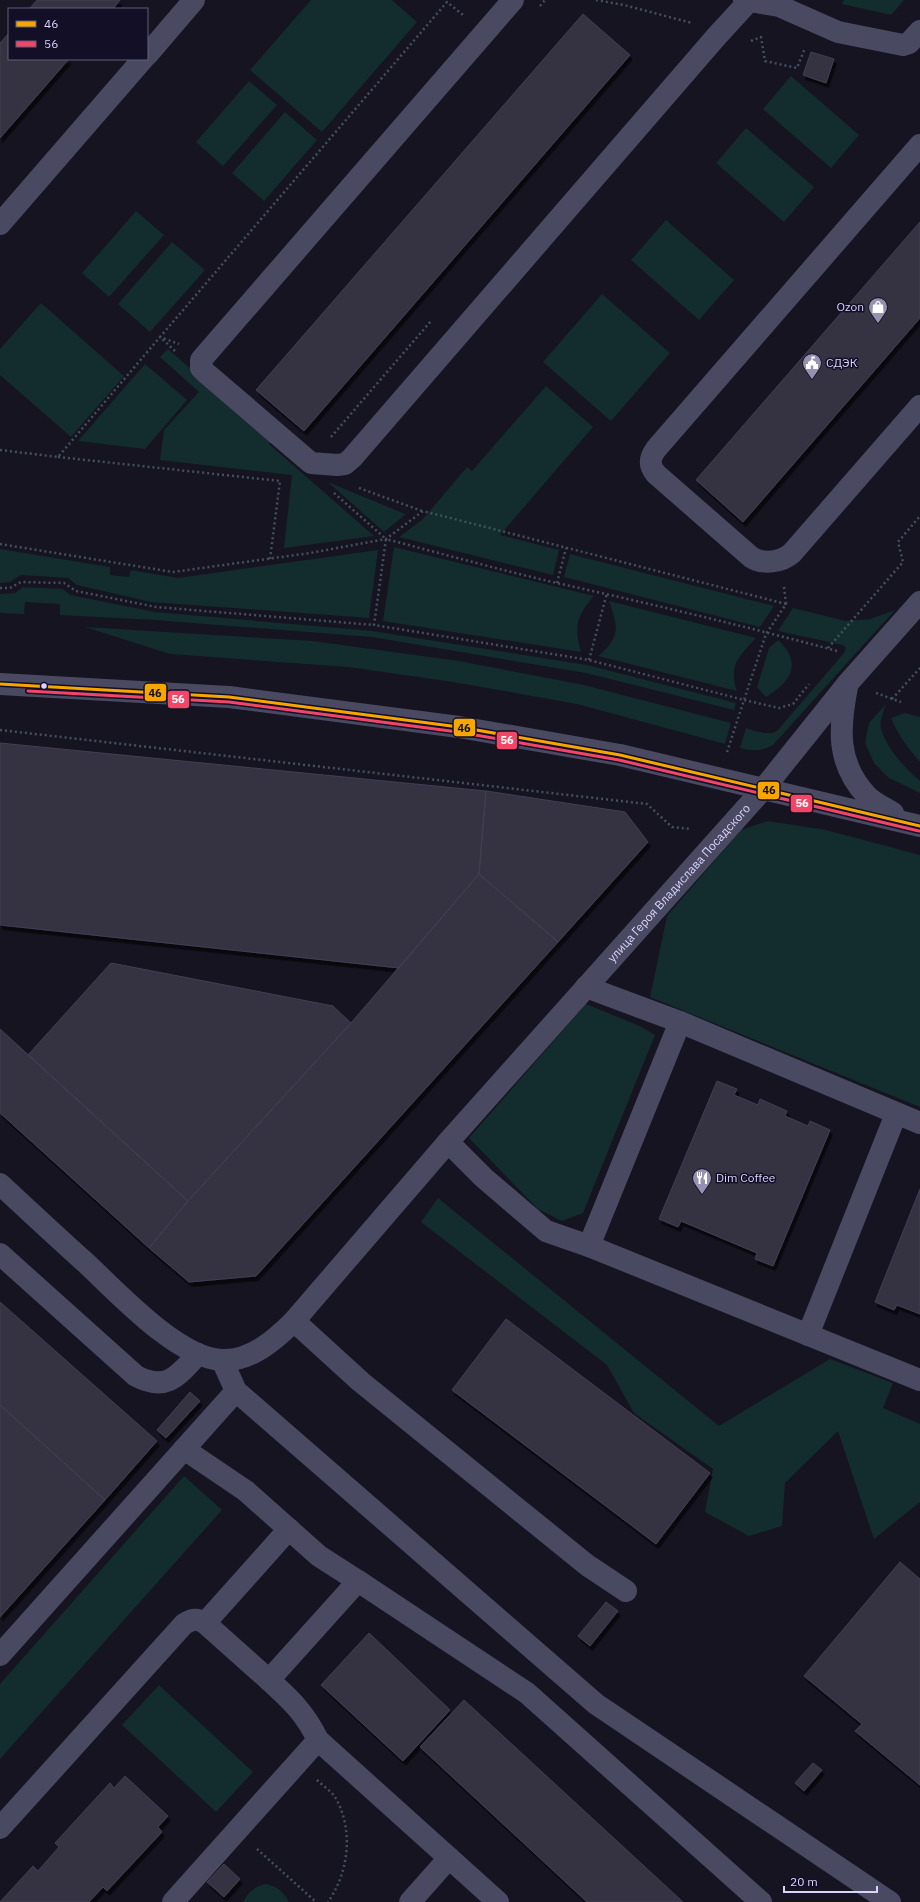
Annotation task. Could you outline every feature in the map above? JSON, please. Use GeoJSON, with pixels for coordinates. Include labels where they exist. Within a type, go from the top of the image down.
{"type":"FeatureCollection","features":[{"type":"Feature","properties":{"kind":"street"},"geometry":{"type":"LineString","coordinates":[[148,54],[194,0]]}},
{"type":"Feature","properties":{"kind":"street"},"geometry":{"type":"LineString","coordinates":[[513,0],[201,360],[202,368],[206,374],[311,463],[337,465],[345,464],[352,458],[747,1],[779,6],[838,32],[897,44],[909,43],[920,31]]}},
{"type":"Feature","properties":{"kind":"street"},"geometry":{"type":"LineString","coordinates":[[0,224],[142,60]]}},
{"type":"Feature","properties":{"kind":"street"},"geometry":{"type":"LineString","coordinates":[[920,145],[656,449],[650,458],[651,468],[751,557],[763,561],[781,560],[792,553],[920,406]]}},
{"type":"Feature","properties":{"kind":"street","name":"улица Героя Владислава Посадского"},"geometry":{"type":"LineString","coordinates":[[222,1360],[241,1357],[258,1351],[281,1335],[294,1321],[448,1142],[764,788],[847,685],[920,602]]}},
{"type":"Feature","properties":{"kind":"street"},"geometry":{"type":"LineString","coordinates":[[0,684],[229,697],[459,727],[620,755],[913,824]]}},
{"type":"Feature","properties":{"kind":"street"},"geometry":{"type":"LineString","coordinates":[[847,685],[841,720],[841,746],[849,771],[868,797],[913,824]]}},
{"type":"Feature","properties":{"kind":"street"},"geometry":{"type":"LineString","coordinates":[[586,987],[680,1022],[920,1123]]}},
{"type":"Feature","properties":{"kind":"street"},"geometry":{"type":"LineString","coordinates":[[589,1246],[680,1022]]}},
{"type":"Feature","properties":{"kind":"street"},"geometry":{"type":"LineString","coordinates":[[808,1335],[896,1114]]}},
{"type":"Feature","properties":{"kind":"street"},"geometry":{"type":"LineString","coordinates":[[448,1142],[484,1178],[546,1231],[589,1246],[920,1380]]}},
{"type":"Feature","properties":{"kind":"street"},"geometry":{"type":"LineString","coordinates":[[0,1184],[147,1320],[176,1341],[198,1354],[222,1360],[236,1391],[596,1704],[890,1902]]}},
{"type":"Feature","properties":{"kind":"street"},"geometry":{"type":"LineString","coordinates":[[0,1254],[136,1376],[147,1382],[159,1384],[181,1374],[198,1354]]}},
{"type":"Feature","properties":{"kind":"street"},"geometry":{"type":"LineString","coordinates":[[294,1321],[361,1382],[587,1565],[626,1591]]}},
{"type":"Feature","properties":{"kind":"street"},"geometry":{"type":"LineString","coordinates":[[0,1655],[236,1391]]}},
{"type":"Feature","properties":{"kind":"street"},"geometry":{"type":"LineString","coordinates":[[184,1448],[246,1491],[319,1556],[527,1693],[761,1902]]}},
{"type":"Feature","properties":{"kind":"street"},"geometry":{"type":"LineString","coordinates":[[205,1622],[289,1529]]}},
{"type":"Feature","properties":{"kind":"street"},"geometry":{"type":"LineString","coordinates":[[269,1680],[358,1582]]}},
{"type":"Feature","properties":{"kind":"street"},"geometry":{"type":"LineString","coordinates":[[0,1828],[184,1624],[191,1619],[199,1619],[205,1622],[294,1702],[309,1721],[318,1740],[498,1902]]}},
{"type":"Feature","properties":{"kind":"street"},"geometry":{"type":"LineString","coordinates":[[173,1902],[318,1740]]}},
{"type":"Feature","properties":{"kind":"street"},"geometry":{"type":"LineString","coordinates":[[410,1902],[449,1858]]}},
{"type":"Feature","properties":{"kind":"path"},"geometry":{"type":"LineString","coordinates":[[535,12],[545,0]]}},
{"type":"Feature","properties":{"kind":"path"},"geometry":{"type":"LineString","coordinates":[[596,0],[624,5],[694,23],[688,29]]}},
{"type":"Feature","properties":{"kind":"path"},"geometry":{"type":"LineString","coordinates":[[716,37],[737,47],[761,37],[765,61],[797,68],[806,45]]}},
{"type":"Feature","properties":{"kind":"path"},"geometry":{"type":"LineString","coordinates":[[327,441],[436,315]]}},
{"type":"Feature","properties":{"kind":"path"},"geometry":{"type":"LineString","coordinates":[[58,456],[160,337]]}},
{"type":"Feature","properties":{"kind":"path"},"geometry":{"type":"LineString","coordinates":[[0,450],[280,481],[270,559]]}},
{"type":"Feature","properties":{"kind":"path"},"geometry":{"type":"LineString","coordinates":[[358,488],[423,511],[786,604]]}},
{"type":"Feature","properties":{"kind":"path"},"geometry":{"type":"LineString","coordinates":[[330,489],[386,539]]}},
{"type":"Feature","properties":{"kind":"path"},"geometry":{"type":"LineString","coordinates":[[374,625],[386,539],[423,511]]}},
{"type":"Feature","properties":{"kind":"path"},"geometry":{"type":"LineString","coordinates":[[828,648],[903,562],[898,542],[920,516]]}},
{"type":"Feature","properties":{"kind":"path"},"geometry":{"type":"LineString","coordinates":[[0,544],[173,572],[270,559],[386,539],[557,583],[607,593],[838,651],[834,656]]}},
{"type":"Feature","properties":{"kind":"path"},"geometry":{"type":"LineString","coordinates":[[557,583],[566,548]]}},
{"type":"Feature","properties":{"kind":"path"},"geometry":{"type":"LineString","coordinates":[[0,588],[10,588],[22,582],[64,583],[76,591],[156,607],[374,625],[588,660],[779,708],[793,704],[813,680]]}},
{"type":"Feature","properties":{"kind":"path"},"geometry":{"type":"LineString","coordinates":[[727,752],[766,634],[786,604],[784,583]]}},
{"type":"Feature","properties":{"kind":"path"},"geometry":{"type":"LineString","coordinates":[[588,660],[607,593]]}},
{"type":"Feature","properties":{"kind":"path"},"geometry":{"type":"LineString","coordinates":[[892,699],[920,668]]}},
{"type":"Feature","properties":{"kind":"path"},"geometry":{"type":"LineString","coordinates":[[873,692],[902,702]]}},
{"type":"Feature","properties":{"kind":"path"},"geometry":{"type":"LineString","coordinates":[[0,730],[648,804],[672,827],[698,829]]}},
{"type":"Feature","properties":{"kind":"path"},"geometry":{"type":"LineString","coordinates":[[298,1763],[334,1796],[343,1815],[347,1836],[346,1857],[342,1876],[328,1902]]}},
{"type":"Feature","properties":{"kind":"path"},"geometry":{"type":"LineString","coordinates":[[237,1831],[316,1902]]}},
{"type":"Feature","properties":{"kind":"green space"},"geometry":{"type":"Polygon","coordinates":[[[311,0],[392,0],[417,22],[322,132],[250,70],[311,0]]]}},
{"type":"Feature","properties":{"kind":"green space"},"geometry":{"type":"Polygon","coordinates":[[[844,0],[904,0],[891,15],[842,4],[844,0]]]}},
{"type":"Feature","properties":{"kind":"green space"},"geometry":{"type":"Polygon","coordinates":[[[791,76],[859,135],[831,168],[763,109],[791,76]]]}},
{"type":"Feature","properties":{"kind":"green space"},"geometry":{"type":"Polygon","coordinates":[[[249,81],[277,105],[223,166],[196,142],[249,81]]]}},
{"type":"Feature","properties":{"kind":"green space"},"geometry":{"type":"Polygon","coordinates":[[[285,112],[317,140],[264,201],[232,173],[285,112]]]}},
{"type":"Feature","properties":{"kind":"green space"},"geometry":{"type":"Polygon","coordinates":[[[746,128],[814,187],[784,222],[716,163],[746,128]]]}},
{"type":"Feature","properties":{"kind":"green space"},"geometry":{"type":"Polygon","coordinates":[[[136,211],[164,235],[109,297],[82,273],[136,211]]]}},
{"type":"Feature","properties":{"kind":"green space"},"geometry":{"type":"Polygon","coordinates":[[[666,220],[734,280],[699,320],[631,260],[666,220]]]}},
{"type":"Feature","properties":{"kind":"green space"},"geometry":{"type":"Polygon","coordinates":[[[172,242],[205,270],[150,332],[118,304],[172,242]]]}},
{"type":"Feature","properties":{"kind":"green space"},"geometry":{"type":"Polygon","coordinates":[[[602,294],[670,353],[611,421],[543,362],[602,294]]]}},
{"type":"Feature","properties":{"kind":"green space"},"geometry":{"type":"Polygon","coordinates":[[[41,303],[124,376],[71,437],[0,375],[0,349],[41,303]]]}},
{"type":"Feature","properties":{"kind":"green space"},"geometry":{"type":"Polygon","coordinates":[[[168,349],[273,441],[269,444],[374,536],[284,548],[292,475],[160,460],[164,430],[199,392],[160,357],[168,349]]]}},
{"type":"Feature","properties":{"kind":"green space"},"geometry":{"type":"Polygon","coordinates":[[[145,364],[187,400],[145,449],[78,441],[145,364]]]}},
{"type":"Feature","properties":{"kind":"green space"},"geometry":{"type":"Polygon","coordinates":[[[546,386],[593,427],[500,535],[559,550],[553,575],[399,537],[423,519],[467,467],[472,471],[546,386]]]}},
{"type":"Feature","properties":{"kind":"green space"},"geometry":{"type":"Polygon","coordinates":[[[328,482],[405,514],[406,514],[384,532],[328,482]]]}},
{"type":"Feature","properties":{"kind":"green space"},"geometry":{"type":"Polygon","coordinates":[[[394,547],[594,596],[583,610],[578,622],[577,629],[581,652],[383,621],[394,547]]]}},
{"type":"Feature","properties":{"kind":"green space"},"geometry":{"type":"Polygon","coordinates":[[[0,549],[110,567],[110,575],[129,577],[131,570],[178,578],[378,550],[369,618],[151,602],[77,585],[68,578],[21,575],[10,582],[0,583],[0,549]]]}},
{"type":"Feature","properties":{"kind":"green space"},"geometry":{"type":"Polygon","coordinates":[[[570,554],[774,606],[760,627],[564,577],[570,554]]]}},
{"type":"Feature","properties":{"kind":"green space"},"geometry":{"type":"Polygon","coordinates":[[[23,587],[63,589],[70,595],[155,612],[372,631],[587,665],[736,703],[734,710],[586,673],[372,637],[155,620],[60,615],[60,604],[25,602],[24,614],[0,613],[0,594],[15,593],[23,587]]]}},
{"type":"Feature","properties":{"kind":"green space"},"geometry":{"type":"Polygon","coordinates":[[[609,601],[756,638],[740,656],[737,662],[734,674],[737,691],[598,656],[611,643],[616,631],[616,625],[609,601]]]}},
{"type":"Feature","properties":{"kind":"green space"},"geometry":{"type":"Polygon","coordinates":[[[793,608],[846,621],[870,619],[895,610],[773,745],[765,749],[757,750],[740,748],[746,728],[757,732],[766,733],[777,731],[844,653],[846,648],[843,645],[778,631],[793,608]]]}},
{"type":"Feature","properties":{"kind":"green space"},"geometry":{"type":"Polygon","coordinates":[[[85,627],[313,641],[459,661],[584,685],[731,723],[725,744],[577,704],[453,682],[348,667],[170,654],[85,627]]]}},
{"type":"Feature","properties":{"kind":"green space"},"geometry":{"type":"Polygon","coordinates":[[[778,640],[786,648],[790,656],[792,664],[791,672],[782,685],[766,697],[757,687],[769,648],[778,640]]]}},
{"type":"Feature","properties":{"kind":"green space"},"geometry":{"type":"Polygon","coordinates":[[[886,704],[881,723],[883,735],[897,757],[920,781],[920,793],[889,778],[874,763],[865,743],[869,723],[886,704]]]}},
{"type":"Feature","properties":{"kind":"green space"},"geometry":{"type":"Polygon","coordinates":[[[905,713],[920,717],[920,762],[911,752],[891,718],[905,713]]]}},
{"type":"Feature","properties":{"kind":"green space"},"geometry":{"type":"Polygon","coordinates":[[[768,821],[826,830],[920,855],[920,1107],[650,997],[667,916],[741,830],[768,821]]]}},
{"type":"Feature","properties":{"kind":"green space"},"geometry":{"type":"Polygon","coordinates":[[[586,1004],[642,1027],[655,1035],[583,1213],[562,1221],[538,1209],[469,1138],[586,1004]]]}},
{"type":"Feature","properties":{"kind":"green space"},"geometry":{"type":"Polygon","coordinates":[[[438,1198],[719,1426],[830,1359],[893,1383],[883,1408],[920,1424],[920,1502],[874,1539],[838,1431],[785,1483],[782,1526],[749,1536],[705,1512],[713,1469],[634,1413],[607,1365],[421,1222],[438,1198]]]}},
{"type":"Feature","properties":{"kind":"green space"},"geometry":{"type":"Polygon","coordinates":[[[184,1476],[222,1510],[0,1759],[0,1684],[184,1476]]]}},
{"type":"Feature","properties":{"kind":"green space"},"geometry":{"type":"Polygon","coordinates":[[[159,1685],[253,1772],[216,1812],[122,1725],[159,1685]]]}},
{"type":"Feature","properties":{"kind":"green space"},"geometry":{"type":"Polygon","coordinates":[[[266,1884],[280,1890],[289,1902],[243,1902],[252,1890],[266,1884]]]}},
{"type":"Feature","properties":{"kind":"building"},"geometry":{"type":"Polygon","coordinates":[[[37,0],[120,0],[114,8],[30,8],[37,0]]]}},
{"type":"Feature","properties":{"kind":"building"},"geometry":{"type":"Polygon","coordinates":[[[583,14],[630,55],[304,431],[256,390],[583,14]]]}},
{"type":"Feature","properties":{"kind":"building"},"geometry":{"type":"Polygon","coordinates":[[[8,34],[8,60],[68,60],[0,138],[0,43],[8,34]]]}},
{"type":"Feature","properties":{"kind":"building"},"geometry":{"type":"Polygon","coordinates":[[[811,52],[834,59],[826,83],[803,75],[811,52]]]}},
{"type":"Feature","properties":{"kind":"building"},"geometry":{"type":"Polygon","coordinates":[[[920,222],[920,318],[743,522],[696,480],[920,222]]]}},
{"type":"Feature","properties":{"kind":"building"},"geometry":{"type":"Polygon","coordinates":[[[0,743],[486,791],[479,874],[399,968],[0,925],[0,743]]]}},
{"type":"Feature","properties":{"kind":"building"},"geometry":{"type":"Polygon","coordinates":[[[486,791],[625,812],[648,842],[558,942],[479,874],[486,791]]]}},
{"type":"Feature","properties":{"kind":"building"},"geometry":{"type":"Polygon","coordinates":[[[479,874],[558,942],[256,1276],[189,1282],[149,1248],[188,1201],[351,1023],[479,874]]]}},
{"type":"Feature","properties":{"kind":"building"},"geometry":{"type":"Polygon","coordinates":[[[111,963],[333,1006],[351,1023],[188,1201],[28,1055],[111,963]]]}},
{"type":"Feature","properties":{"kind":"building"},"geometry":{"type":"Polygon","coordinates":[[[0,1029],[188,1201],[149,1248],[0,1113],[0,1029]]]}},
{"type":"Feature","properties":{"kind":"building"},"geometry":{"type":"Polygon","coordinates":[[[717,1081],[737,1089],[734,1095],[758,1105],[760,1099],[787,1111],[785,1116],[808,1126],[810,1121],[830,1130],[773,1266],[755,1259],[757,1253],[681,1221],[678,1227],[659,1219],[717,1081]]]}},
{"type":"Feature","properties":{"kind":"building"},"geometry":{"type":"Polygon","coordinates":[[[920,1189],[920,1314],[897,1305],[894,1310],[875,1302],[920,1189]]]}},
{"type":"Feature","properties":{"kind":"building"},"geometry":{"type":"Polygon","coordinates":[[[0,1302],[157,1441],[105,1500],[0,1405],[0,1302]]]}},
{"type":"Feature","properties":{"kind":"building"},"geometry":{"type":"Polygon","coordinates":[[[506,1319],[710,1473],[656,1544],[452,1390],[506,1319]]]}},
{"type":"Feature","properties":{"kind":"building"},"geometry":{"type":"Polygon","coordinates":[[[190,1392],[200,1401],[166,1438],[157,1430],[190,1392]]]}},
{"type":"Feature","properties":{"kind":"building"},"geometry":{"type":"Polygon","coordinates":[[[0,1405],[105,1500],[0,1617],[0,1405]]]}},
{"type":"Feature","properties":{"kind":"building"},"geometry":{"type":"Polygon","coordinates":[[[900,1562],[920,1579],[920,1785],[855,1731],[862,1724],[804,1676],[900,1562]]]}},
{"type":"Feature","properties":{"kind":"building"},"geometry":{"type":"Polygon","coordinates":[[[606,1602],[618,1611],[590,1646],[578,1636],[606,1602]]]}},
{"type":"Feature","properties":{"kind":"building"},"geometry":{"type":"Polygon","coordinates":[[[369,1633],[450,1710],[403,1761],[321,1685],[369,1633]]]}},
{"type":"Feature","properties":{"kind":"building"},"geometry":{"type":"Polygon","coordinates":[[[464,1700],[683,1902],[587,1902],[420,1747],[464,1700]]]}},
{"type":"Feature","properties":{"kind":"building"},"geometry":{"type":"Polygon","coordinates":[[[813,1763],[822,1770],[804,1791],[795,1783],[813,1763]]]}},
{"type":"Feature","properties":{"kind":"building"},"geometry":{"type":"Polygon","coordinates":[[[125,1776],[168,1816],[158,1827],[162,1832],[107,1891],[103,1887],[89,1902],[0,1902],[33,1866],[38,1871],[59,1847],[55,1843],[110,1783],[114,1788],[125,1776]]]}},
{"type":"Feature","properties":{"kind":"building"},"geometry":{"type":"Polygon","coordinates":[[[224,1864],[240,1879],[224,1897],[207,1882],[224,1864]]]}},
{"type":"Feature","properties":{"kind":"transit line","name":"46"},"geometry":{"type":"LineString","coordinates":[[0,684],[229,697],[459,727],[620,755],[920,826]]}},
{"type":"Feature","properties":{"kind":"transit line","name":"56"},"geometry":{"type":"LineString","coordinates":[[28,691],[229,702],[458,732],[619,760],[919,831]]}},
{"type":"Feature","properties":{"kind":"place","name":"Ozon"},"geometry":{"type":"Point","coordinates":[878,324]}},
{"type":"Feature","properties":{"kind":"place","name":"СДЭК"},"geometry":{"type":"Point","coordinates":[812,380]}},
{"type":"Feature","properties":{"kind":"place","name":"Dim Coffee"},"geometry":{"type":"Point","coordinates":[702,1195]}}]}
